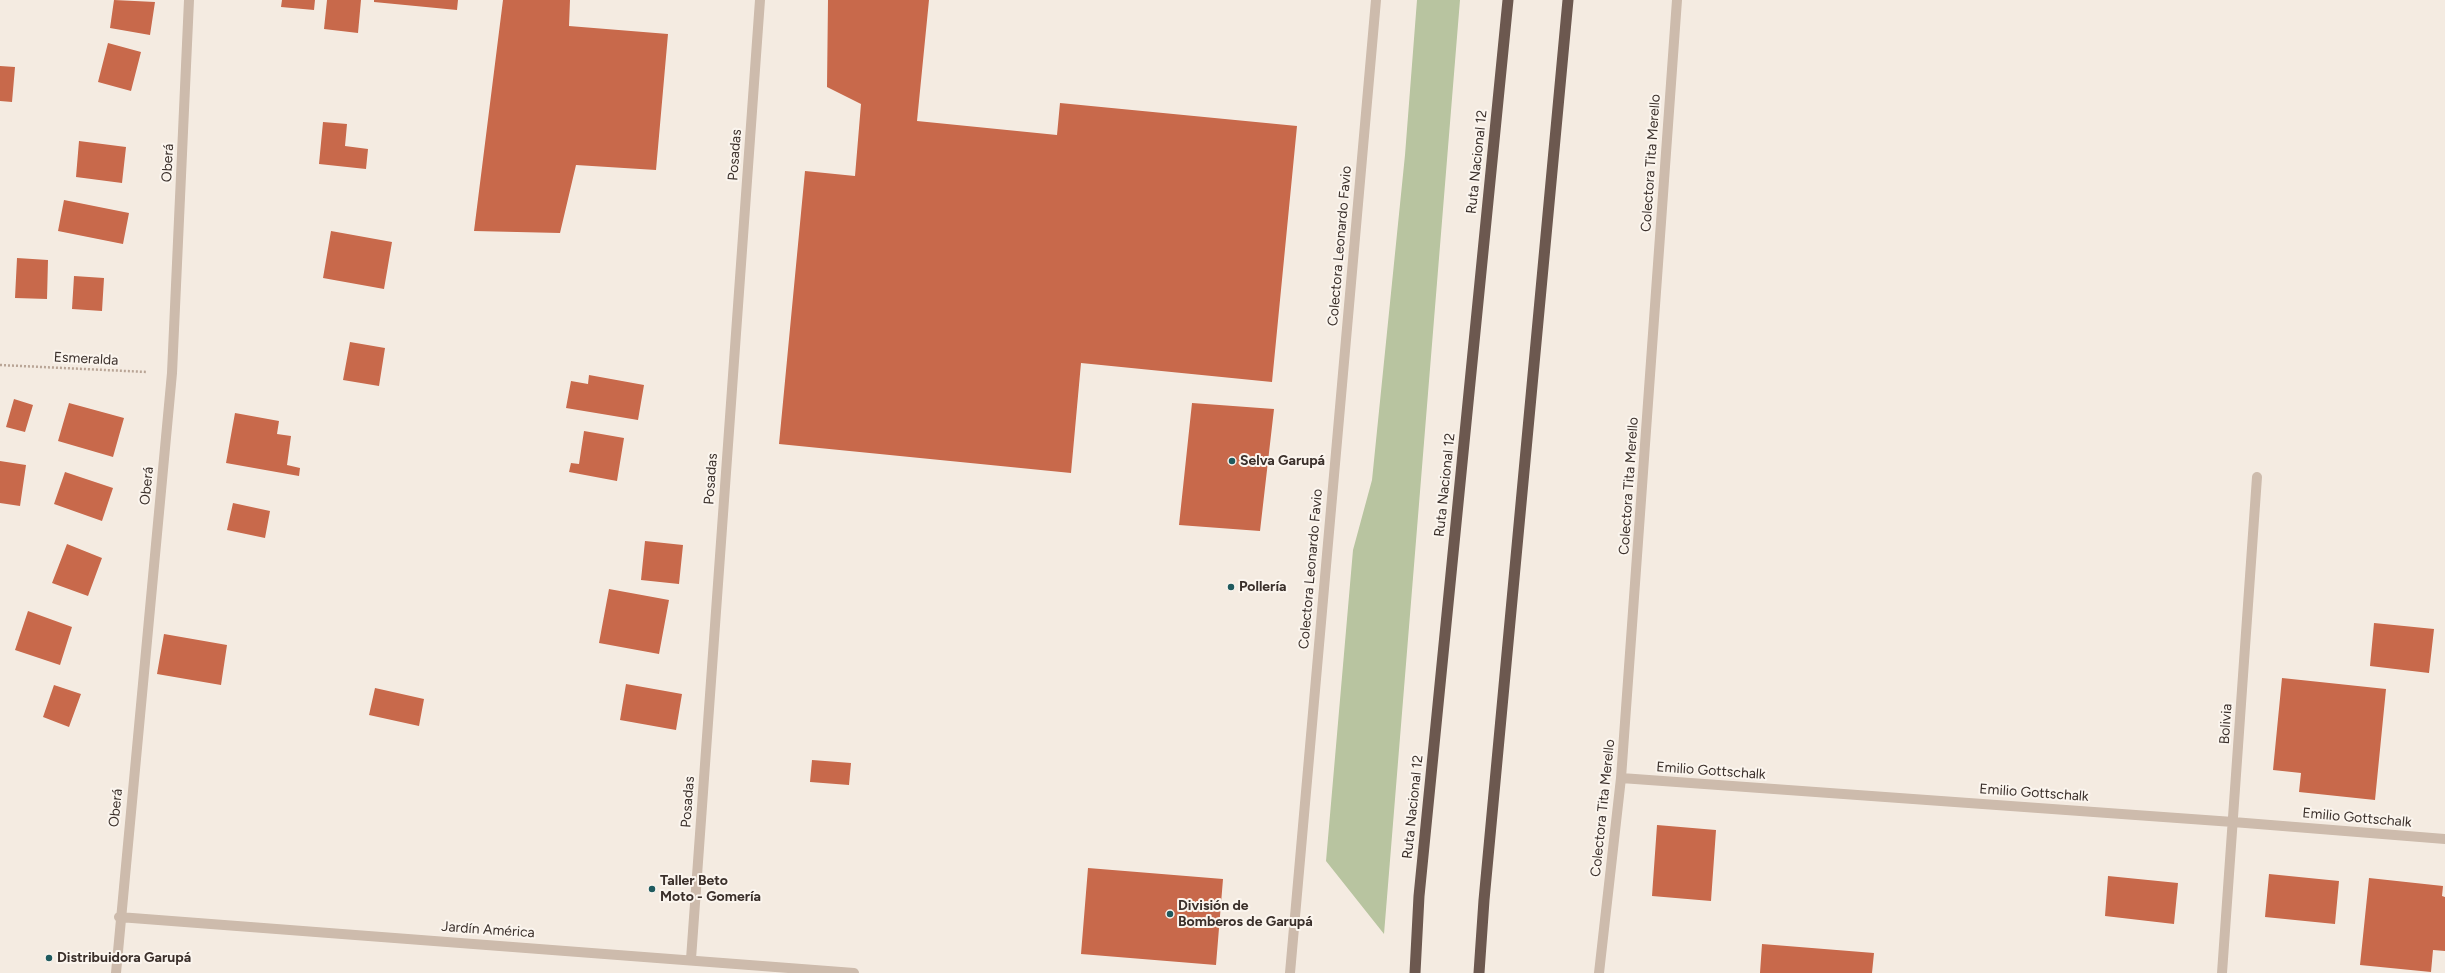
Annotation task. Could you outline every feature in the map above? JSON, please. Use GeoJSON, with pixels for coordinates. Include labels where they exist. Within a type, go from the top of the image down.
{"type":"FeatureCollection","features":[{"type":"Feature","properties":{"kind":"highway","name":"Ruta Nacional 12"},"geometry":{"type":"LineString","coordinates":[[1414,973],[1419,896],[1508,0]]}},
{"type":"Feature","properties":{"kind":"highway"},"geometry":{"type":"LineString","coordinates":[[1480,973],[1484,900],[1568,0]]}},
{"type":"Feature","properties":{"kind":"street","name":"Oberá"},"geometry":{"type":"LineString","coordinates":[[116,973],[119,917],[172,374],[189,0]]}},
{"type":"Feature","properties":{"kind":"street","name":"Posadas"},"geometry":{"type":"LineString","coordinates":[[690,959],[760,0]]}},
{"type":"Feature","properties":{"kind":"street","name":"Colectora Leonardo Favio"},"geometry":{"type":"LineString","coordinates":[[1290,973],[1376,0]]}},
{"type":"Feature","properties":{"kind":"street","name":"Colectora Tita Merello"},"geometry":{"type":"LineString","coordinates":[[1599,973],[1621,778],[1677,0]]}},
{"type":"Feature","properties":{"kind":"street","name":"Bolivia"},"geometry":{"type":"LineString","coordinates":[[2222,973],[2257,477]]}},
{"type":"Feature","properties":{"kind":"street","name":"Emilio Gottschalk"},"geometry":{"type":"LineString","coordinates":[[1621,778],[2233,822],[2445,839]]}},
{"type":"Feature","properties":{"kind":"street","name":"Jardín América"},"geometry":{"type":"LineString","coordinates":[[119,917],[690,959],[854,973]]}},
{"type":"Feature","properties":{"kind":"path","name":"Esmeralda"},"geometry":{"type":"LineString","coordinates":[[0,365],[172,374]]}},
{"type":"Feature","properties":{"kind":"green space"},"geometry":{"type":"Polygon","coordinates":[[[1417,0],[1460,0],[1384,934],[1326,861],[1353,550],[1372,480],[1405,155],[1417,0]]]}},
{"type":"Feature","properties":{"kind":"building"},"geometry":{"type":"Polygon","coordinates":[[[114,0],[155,2],[150,35],[110,28],[114,0]]]}},
{"type":"Feature","properties":{"kind":"building"},"geometry":{"type":"Polygon","coordinates":[[[282,0],[315,0],[314,10],[281,7],[282,0]]]}},
{"type":"Feature","properties":{"kind":"building"},"geometry":{"type":"Polygon","coordinates":[[[327,0],[361,0],[358,33],[324,29],[327,0]]]}},
{"type":"Feature","properties":{"kind":"building"},"geometry":{"type":"Polygon","coordinates":[[[374,0],[458,0],[457,10],[374,2],[374,0]]]}},
{"type":"Feature","properties":{"kind":"building"},"geometry":{"type":"Polygon","coordinates":[[[503,0],[570,0],[569,26],[668,34],[656,170],[576,165],[560,233],[474,231],[503,0]]]}},
{"type":"Feature","properties":{"kind":"building"},"geometry":{"type":"Polygon","coordinates":[[[828,0],[929,0],[917,121],[1057,135],[1060,103],[1297,126],[1272,382],[1081,363],[1071,473],[779,444],[805,171],[855,176],[861,104],[827,87],[828,0]]]}},
{"type":"Feature","properties":{"kind":"building"},"geometry":{"type":"Polygon","coordinates":[[[108,43],[141,52],[131,91],[98,82],[108,43]]]}},
{"type":"Feature","properties":{"kind":"building"},"geometry":{"type":"Polygon","coordinates":[[[0,66],[15,67],[12,102],[0,101],[0,66]]]}},
{"type":"Feature","properties":{"kind":"building"},"geometry":{"type":"Polygon","coordinates":[[[323,122],[347,124],[345,146],[368,149],[366,169],[319,164],[323,122]]]}},
{"type":"Feature","properties":{"kind":"building"},"geometry":{"type":"Polygon","coordinates":[[[79,141],[126,147],[122,183],[76,177],[79,141]]]}},
{"type":"Feature","properties":{"kind":"building"},"geometry":{"type":"Polygon","coordinates":[[[64,200],[129,213],[123,244],[58,231],[64,200]]]}},
{"type":"Feature","properties":{"kind":"building"},"geometry":{"type":"Polygon","coordinates":[[[331,231],[392,242],[384,289],[323,278],[331,231]]]}},
{"type":"Feature","properties":{"kind":"building"},"geometry":{"type":"Polygon","coordinates":[[[17,258],[48,260],[47,299],[15,298],[17,258]]]}},
{"type":"Feature","properties":{"kind":"building"},"geometry":{"type":"Polygon","coordinates":[[[74,276],[104,278],[102,311],[72,309],[74,276]]]}},
{"type":"Feature","properties":{"kind":"building"},"geometry":{"type":"Polygon","coordinates":[[[350,342],[385,348],[379,386],[343,380],[350,342]]]}},
{"type":"Feature","properties":{"kind":"building"},"geometry":{"type":"Polygon","coordinates":[[[589,375],[644,385],[638,420],[566,408],[571,381],[588,384],[589,375]]]}},
{"type":"Feature","properties":{"kind":"building"},"geometry":{"type":"Polygon","coordinates":[[[14,399],[33,405],[25,432],[6,427],[14,399]]]}},
{"type":"Feature","properties":{"kind":"building"},"geometry":{"type":"Polygon","coordinates":[[[69,403],[124,418],[113,457],[58,441],[69,403]]]}},
{"type":"Feature","properties":{"kind":"building"},"geometry":{"type":"Polygon","coordinates":[[[1192,403],[1274,409],[1260,531],[1179,525],[1192,403]]]}},
{"type":"Feature","properties":{"kind":"building"},"geometry":{"type":"Polygon","coordinates":[[[235,413],[279,421],[277,434],[291,436],[287,465],[300,468],[299,476],[226,463],[235,413]]]}},
{"type":"Feature","properties":{"kind":"building"},"geometry":{"type":"Polygon","coordinates":[[[584,431],[624,438],[617,481],[569,472],[571,463],[579,464],[584,431]]]}},
{"type":"Feature","properties":{"kind":"building"},"geometry":{"type":"Polygon","coordinates":[[[0,461],[26,465],[20,506],[0,503],[0,461]]]}},
{"type":"Feature","properties":{"kind":"building"},"geometry":{"type":"Polygon","coordinates":[[[65,472],[113,488],[102,521],[54,504],[65,472]]]}},
{"type":"Feature","properties":{"kind":"building"},"geometry":{"type":"Polygon","coordinates":[[[233,503],[270,511],[265,538],[227,530],[233,503]]]}},
{"type":"Feature","properties":{"kind":"building"},"geometry":{"type":"Polygon","coordinates":[[[645,541],[683,545],[679,584],[641,580],[645,541]]]}},
{"type":"Feature","properties":{"kind":"building"},"geometry":{"type":"Polygon","coordinates":[[[67,544],[102,558],[88,596],[52,583],[67,544]]]}},
{"type":"Feature","properties":{"kind":"building"},"geometry":{"type":"Polygon","coordinates":[[[609,589],[669,600],[659,654],[599,643],[609,589]]]}},
{"type":"Feature","properties":{"kind":"building"},"geometry":{"type":"Polygon","coordinates":[[[28,611],[72,627],[60,665],[15,650],[28,611]]]}},
{"type":"Feature","properties":{"kind":"building"},"geometry":{"type":"Polygon","coordinates":[[[2374,623],[2434,629],[2429,673],[2370,666],[2374,623]]]}},
{"type":"Feature","properties":{"kind":"building"},"geometry":{"type":"Polygon","coordinates":[[[164,634],[227,645],[221,685],[157,674],[164,634]]]}},
{"type":"Feature","properties":{"kind":"building"},"geometry":{"type":"Polygon","coordinates":[[[2282,678],[2386,689],[2375,800],[2299,792],[2301,773],[2273,770],[2282,678]]]}},
{"type":"Feature","properties":{"kind":"building"},"geometry":{"type":"Polygon","coordinates":[[[626,684],[682,694],[676,730],[620,720],[626,684]]]}},
{"type":"Feature","properties":{"kind":"building"},"geometry":{"type":"Polygon","coordinates":[[[54,685],[81,694],[69,727],[43,717],[54,685]]]}},
{"type":"Feature","properties":{"kind":"building"},"geometry":{"type":"Polygon","coordinates":[[[375,688],[424,699],[419,726],[369,715],[375,688]]]}},
{"type":"Feature","properties":{"kind":"building"},"geometry":{"type":"Polygon","coordinates":[[[812,760],[851,763],[849,785],[810,782],[812,760]]]}},
{"type":"Feature","properties":{"kind":"building"},"geometry":{"type":"Polygon","coordinates":[[[1657,825],[1716,830],[1711,901],[1652,896],[1657,825]]]}},
{"type":"Feature","properties":{"kind":"building"},"geometry":{"type":"Polygon","coordinates":[[[1088,868],[1223,879],[1216,965],[1081,954],[1088,868]]]}},
{"type":"Feature","properties":{"kind":"building"},"geometry":{"type":"Polygon","coordinates":[[[2269,874],[2339,881],[2335,924],[2265,917],[2269,874]]]}},
{"type":"Feature","properties":{"kind":"building"},"geometry":{"type":"Polygon","coordinates":[[[2108,876],[2178,883],[2174,924],[2105,916],[2108,876]]]}},
{"type":"Feature","properties":{"kind":"building"},"geometry":{"type":"Polygon","coordinates":[[[2369,878],[2443,886],[2442,896],[2445,897],[2445,951],[2433,950],[2431,972],[2360,965],[2369,878]]]}},
{"type":"Feature","properties":{"kind":"building"},"geometry":{"type":"Polygon","coordinates":[[[1762,944],[1874,953],[1872,973],[1760,973],[1762,944]]]}},
{"type":"Feature","properties":{"kind":"place","name":"Selva Garupá"},"geometry":{"type":"Point","coordinates":[1232,461]}},
{"type":"Feature","properties":{"kind":"place","name":"Pollería"},"geometry":{"type":"Point","coordinates":[1231,587]}},
{"type":"Feature","properties":{"kind":"place","name":"Taller Beto Moto - Gomería"},"geometry":{"type":"Point","coordinates":[652,889]}},
{"type":"Feature","properties":{"kind":"place","name":"División de Bomberos de Garupá"},"geometry":{"type":"Point","coordinates":[1170,914]}},
{"type":"Feature","properties":{"kind":"place","name":"Distribuidora Garupá"},"geometry":{"type":"Point","coordinates":[49,958]}}]}
